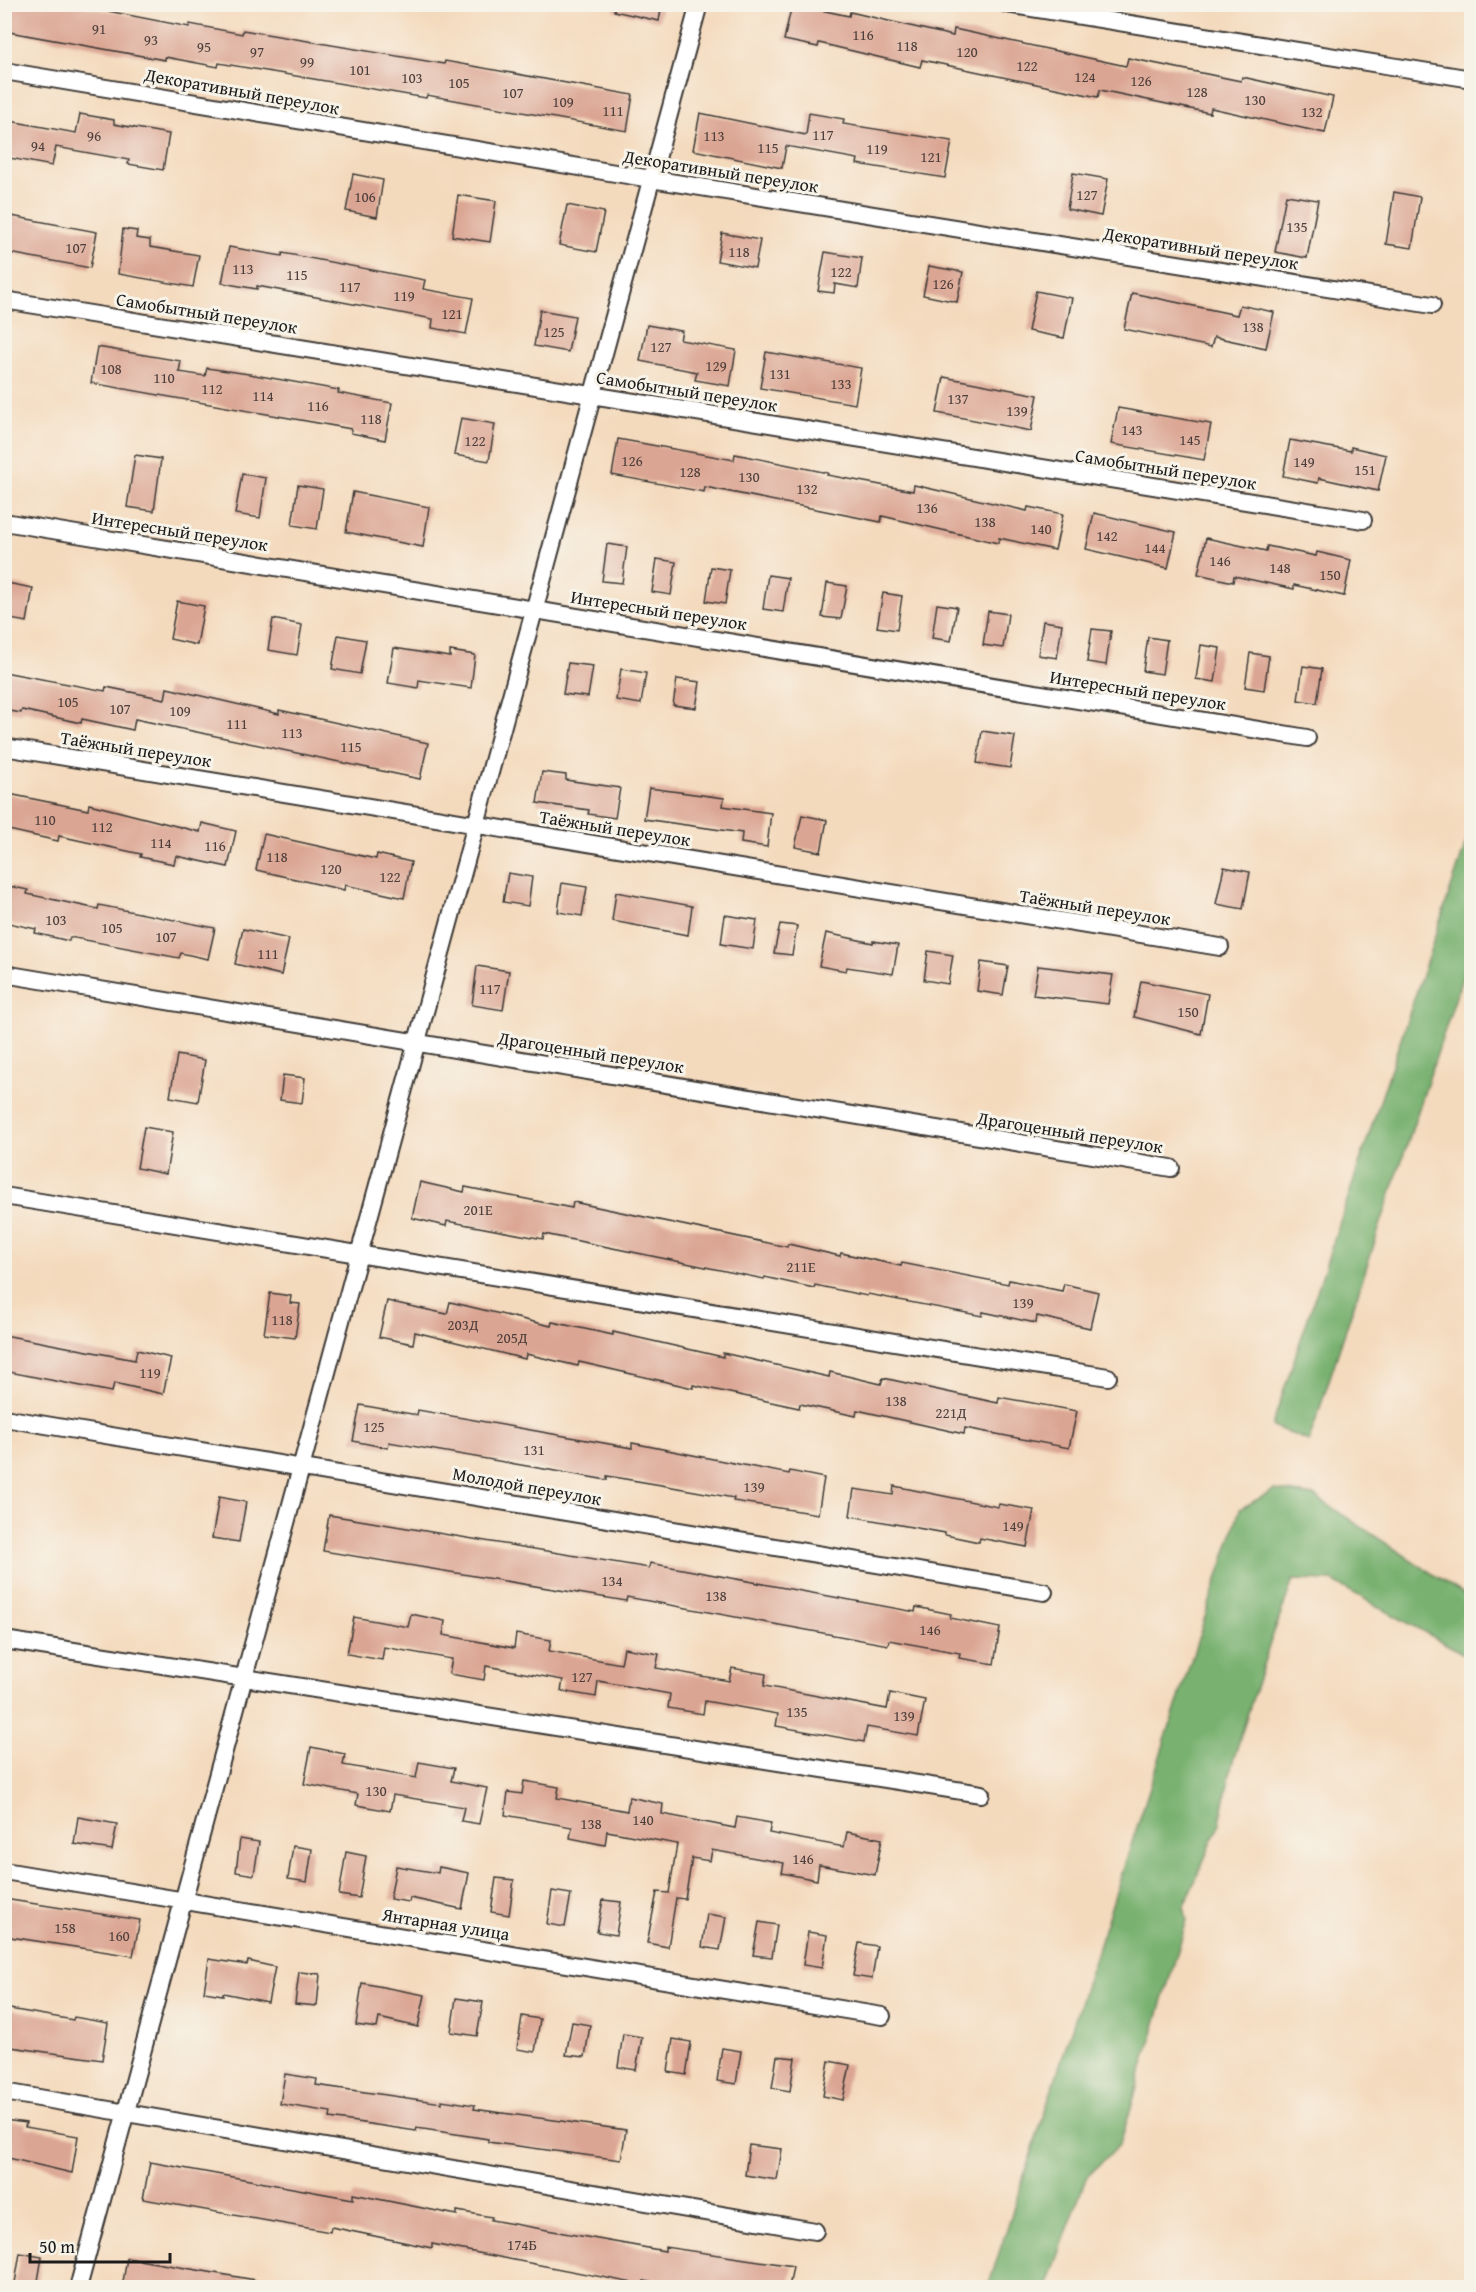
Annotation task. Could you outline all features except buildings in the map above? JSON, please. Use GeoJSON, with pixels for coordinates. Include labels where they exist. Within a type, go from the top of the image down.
{"type":"FeatureCollection","features":[{"type":"Feature","properties":{"kind":"street"},"geometry":{"type":"LineString","coordinates":[[78,2288],[246,1678],[475,825],[595,395],[699,4]]}},
{"type":"Feature","properties":{"kind":"street"},"geometry":{"type":"LineString","coordinates":[[1006,4],[1472,79]]}},
{"type":"Feature","properties":{"kind":"street","name":"Декоративный переулок"},"geometry":{"type":"LineString","coordinates":[[4,71],[651,179],[1432,305]]}},
{"type":"Feature","properties":{"kind":"street","name":"Самобытный переулок"},"geometry":{"type":"LineString","coordinates":[[4,300],[1363,520]]}},
{"type":"Feature","properties":{"kind":"street","name":"Интересный переулок"},"geometry":{"type":"LineString","coordinates":[[4,522],[1307,738]]}},
{"type":"Feature","properties":{"kind":"street","name":"Таёжный переулок"},"geometry":{"type":"LineString","coordinates":[[4,747],[1220,947]]}},
{"type":"Feature","properties":{"kind":"street","name":"Драгоценный переулок"},"geometry":{"type":"LineString","coordinates":[[4,974],[1171,1168]]}},
{"type":"Feature","properties":{"kind":"street"},"geometry":{"type":"LineString","coordinates":[[4,1196],[1108,1377]]}},
{"type":"Feature","properties":{"kind":"street","name":"Молодой переулок"},"geometry":{"type":"LineString","coordinates":[[4,1418],[1044,1593]]}},
{"type":"Feature","properties":{"kind":"street"},"geometry":{"type":"LineString","coordinates":[[4,1640],[981,1794]]}},
{"type":"Feature","properties":{"kind":"street","name":"Янтарная улица"},"geometry":{"type":"LineString","coordinates":[[4,1871],[882,2016]]}},
{"type":"Feature","properties":{"kind":"street"},"geometry":{"type":"LineString","coordinates":[[4,2092],[815,2231]]}},
{"type":"Feature","properties":{"kind":"green space"},"geometry":{"type":"Polygon","coordinates":[[[1471,828],[1471,951],[1309,1441],[1272,1426],[1471,828]]]}},
{"type":"Feature","properties":{"kind":"green space"},"geometry":{"type":"Polygon","coordinates":[[[1274,1490],[1314,1496],[1471,1599],[1471,1658],[1332,1581],[1293,1580],[1270,1643],[1232,1764],[1220,1823],[1184,1906],[1187,1920],[1120,2144],[1086,2178],[1047,2287],[988,2287],[1240,1509],[1274,1490]]]}}]}
